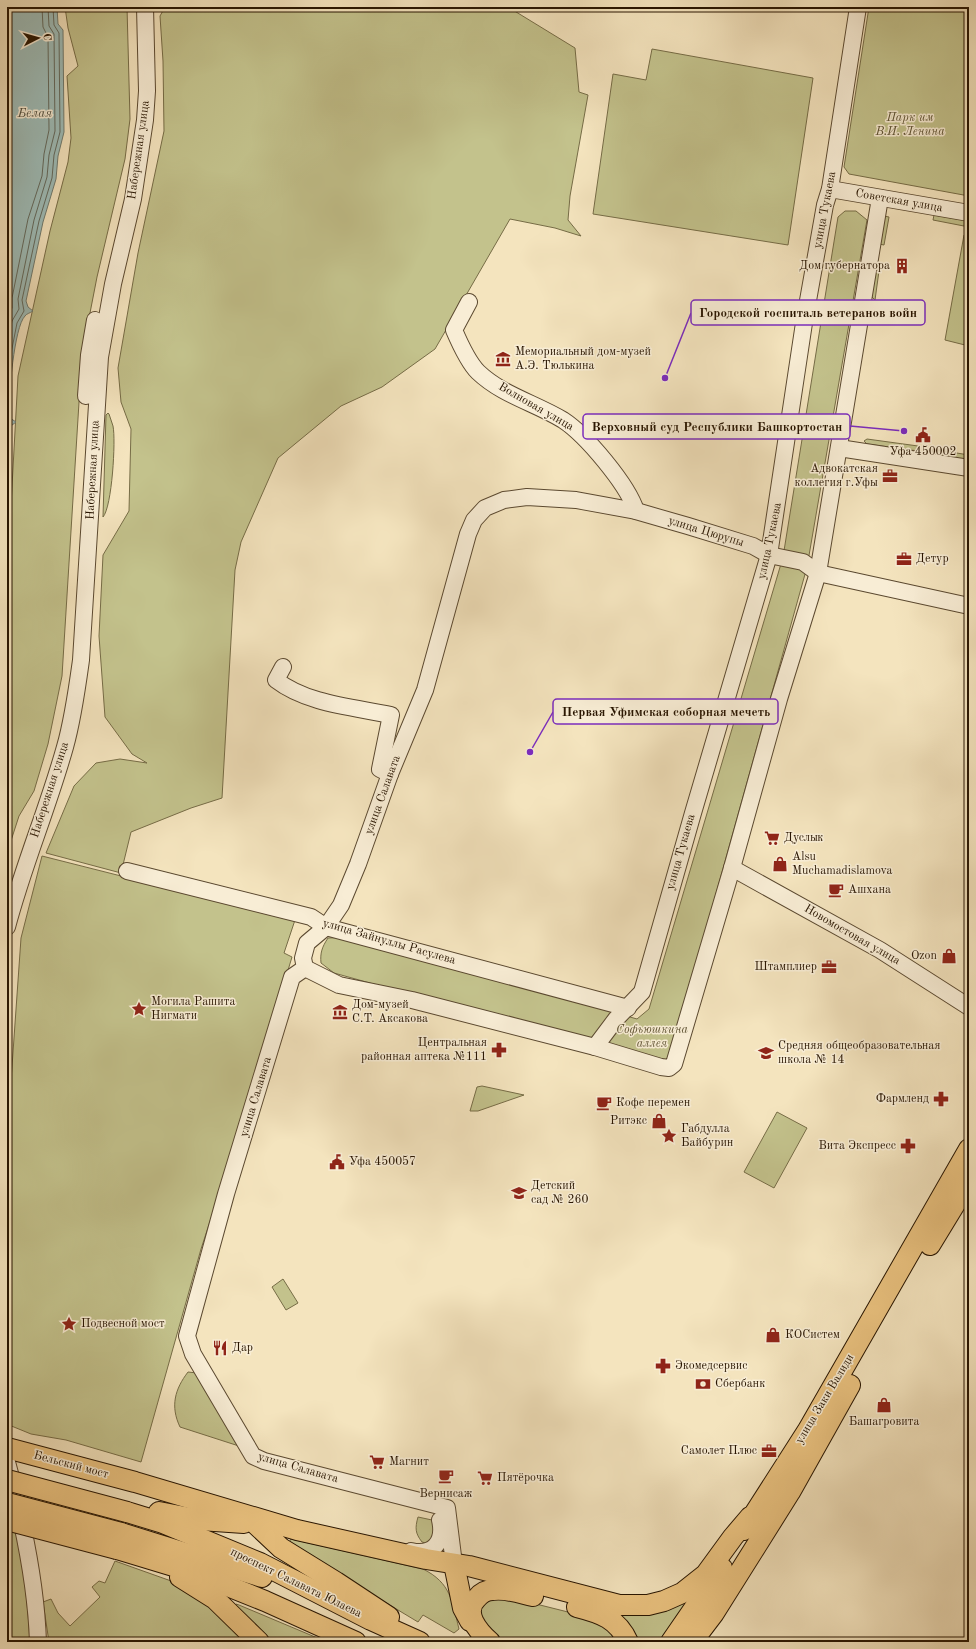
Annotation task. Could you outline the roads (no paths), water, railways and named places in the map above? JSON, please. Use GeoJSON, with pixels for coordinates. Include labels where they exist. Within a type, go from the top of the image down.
{"type":"FeatureCollection","features":[{"type":"Feature","properties":{"kind":"main road","name":"улица Заки Валиди"},"geometry":{"type":"LineString","coordinates":[[671,1642],[727,1562],[750,1517],[808,1430],[969,1150]]}},
{"type":"Feature","properties":{"kind":"main road","name":"улица Заки Валиди"},"geometry":{"type":"LineString","coordinates":[[692,1642],[714,1613],[790,1492],[929,1247],[969,1181]]}},
{"type":"Feature","properties":{"kind":"main road","name":"Бельский мост"},"geometry":{"type":"LineString","coordinates":[[7,1448],[135,1482],[250,1519]]}},
{"type":"Feature","properties":{"kind":"main road"},"geometry":{"type":"LineString","coordinates":[[7,1480],[75,1498],[200,1520],[250,1519],[384,1550],[454,1564],[608,1602],[634,1606],[664,1601],[682,1593],[706,1574],[732,1537],[750,1517]]}},
{"type":"Feature","properties":{"kind":"main road"},"geometry":{"type":"LineString","coordinates":[[7,1503],[119,1541],[145,1558],[191,1582],[215,1599],[259,1642]]}},
{"type":"Feature","properties":{"kind":"main road","name":"проспект Салавата Юлаева"},"geometry":{"type":"LineString","coordinates":[[128,1507],[260,1563],[371,1620],[420,1642]]}},
{"type":"Feature","properties":{"kind":"main road"},"geometry":{"type":"LineString","coordinates":[[250,1519],[281,1548],[336,1582],[425,1642]]}},
{"type":"Feature","properties":{"kind":"main road"},"geometry":{"type":"LineString","coordinates":[[7,1520],[119,1541],[257,1575],[371,1620]]}},
{"type":"Feature","properties":{"kind":"main road"},"geometry":{"type":"LineString","coordinates":[[145,1558],[193,1572],[356,1642]]}},
{"type":"Feature","properties":{"kind":"main road"},"geometry":{"type":"LineString","coordinates":[[426,1559],[444,1573],[461,1598]]}},
{"type":"Feature","properties":{"kind":"main road"},"geometry":{"type":"LineString","coordinates":[[454,1564],[461,1598],[467,1616],[484,1635]]}},
{"type":"Feature","properties":{"kind":"main road"},"geometry":{"type":"LineString","coordinates":[[484,1635],[471,1612],[474,1600],[482,1593],[493,1590],[508,1590],[605,1616],[619,1626],[628,1642]]}},
{"type":"Feature","properties":{"kind":"main road"},"geometry":{"type":"LineString","coordinates":[[705,1642],[714,1613]]}},
{"type":"Feature","properties":{"kind":"street","name":"Набережная улица"},"geometry":{"type":"LineString","coordinates":[[7,886],[54,745],[69,677],[89,355],[103,279],[123,198],[137,119],[138,92],[135,7]]}},
{"type":"Feature","properties":{"kind":"street","name":"Набережная улица"},"geometry":{"type":"LineString","coordinates":[[7,927],[28,856],[66,746],[75,702],[81,652],[100,357],[111,292],[133,199],[145,120],[147,91],[145,7]]}},
{"type":"Feature","properties":{"kind":"street","name":"улица Тукаева"},"geometry":{"type":"LineString","coordinates":[[595,1047],[616,1019],[642,992],[692,813],[769,555],[804,323],[825,205],[830,189],[858,7]]}},
{"type":"Feature","properties":{"kind":"street","name":"Советская улица"},"geometry":{"type":"LineString","coordinates":[[830,189],[969,213]]}},
{"type":"Feature","properties":{"kind":"street"},"geometry":{"type":"LineString","coordinates":[[305,968],[338,985],[412,1000],[595,1047],[668,1068],[674,1064],[800,629],[818,573],[880,198]]}},
{"type":"Feature","properties":{"kind":"street","name":"Волновая улица"},"geometry":{"type":"LineString","coordinates":[[469,302],[454,330],[459,343],[478,372],[508,393],[563,420],[575,429],[588,442],[626,490],[636,511]]}},
{"type":"Feature","properties":{"kind":"street"},"geometry":{"type":"LineString","coordinates":[[839,448],[969,468]]}},
{"type":"Feature","properties":{"kind":"street","name":"улица Цюрупы"},"geometry":{"type":"LineString","coordinates":[[485,508],[504,500],[527,498],[576,500],[636,511],[753,546],[769,555],[804,562],[818,573],[969,606]]}},
{"type":"Feature","properties":{"kind":"street","name":"улица Салавата"},"geometry":{"type":"LineString","coordinates":[[439,1506],[264,1461],[253,1456],[193,1354],[187,1336],[226,1194],[292,977],[305,968],[303,958],[307,943],[326,926],[341,905],[358,864],[390,774],[425,690],[468,534],[474,520],[485,508]]}},
{"type":"Feature","properties":{"kind":"street"},"geometry":{"type":"LineString","coordinates":[[283,667],[276,680],[285,687],[324,702],[391,715],[380,769],[390,774]]}},
{"type":"Feature","properties":{"kind":"street","name":"Новомостовая улица"},"geometry":{"type":"LineString","coordinates":[[732,868],[880,950],[969,1007]]}},
{"type":"Feature","properties":{"kind":"street","name":"улица Зайнуллы Расулева"},"geometry":{"type":"LineString","coordinates":[[127,871],[311,917],[326,926],[628,1008]]}},
{"type":"Feature","properties":{"kind":"street"},"geometry":{"type":"LineString","coordinates":[[7,1462],[20,1508],[28,1549],[34,1586],[38,1642]]}},
{"type":"Feature","properties":{"kind":"street"},"geometry":{"type":"LineString","coordinates":[[384,1550],[398,1549],[415,1552],[429,1552],[436,1547],[440,1540],[442,1528],[438,1515],[439,1506]]}},
{"type":"Feature","properties":{"kind":"street"},"geometry":{"type":"LineString","coordinates":[[439,1506],[454,1564]]}},
{"type":"Feature","properties":{"kind":"water","name":"Белая"},"geometry":{"type":"Polygon","coordinates":[[[7,7],[57,7],[58,24],[63,30],[64,132],[58,156],[56,179],[43,222],[26,301],[28,307],[33,311],[26,315],[21,323],[15,347],[8,413],[10,418],[16,422],[7,429],[7,7]]]}},
{"type":"Feature","properties":{"kind":"place","name":"Дом губернатора"},"geometry":{"type":"Point","coordinates":[902,266]}},
{"type":"Feature","properties":{"kind":"place","name":"Мемориальный дом-музей А.Э. Тюлькина"},"geometry":{"type":"Point","coordinates":[503,359]}},
{"type":"Feature","properties":{"kind":"place","name":"Городской госпиталь ветеранов войн"},"geometry":{"type":"Point","coordinates":[665,378]}},
{"type":"Feature","properties":{"kind":"place","name":"Верховный суд Республики Башкортостан"},"geometry":{"type":"Point","coordinates":[904,431]}},
{"type":"Feature","properties":{"kind":"place","name":"Уфа 450002"},"geometry":{"type":"Point","coordinates":[923,435]}},
{"type":"Feature","properties":{"kind":"place","name":"Адвокатская коллегия г.Уфы"},"geometry":{"type":"Point","coordinates":[890,476]}},
{"type":"Feature","properties":{"kind":"place","name":"Детур"},"geometry":{"type":"Point","coordinates":[904,559]}},
{"type":"Feature","properties":{"kind":"place","name":"Первая Уфимская соборная мечеть"},"geometry":{"type":"Point","coordinates":[530,752]}},
{"type":"Feature","properties":{"kind":"place","name":"Дуслык"},"geometry":{"type":"Point","coordinates":[772,838]}},
{"type":"Feature","properties":{"kind":"place","name":"Alsu Muchamadislamova"},"geometry":{"type":"Point","coordinates":[780,864]}},
{"type":"Feature","properties":{"kind":"place","name":"Ашхана"},"geometry":{"type":"Point","coordinates":[836,890]}},
{"type":"Feature","properties":{"kind":"place","name":"Ozon"},"geometry":{"type":"Point","coordinates":[949,956]}},
{"type":"Feature","properties":{"kind":"place","name":"Штамплиер"},"geometry":{"type":"Point","coordinates":[829,967]}},
{"type":"Feature","properties":{"kind":"place","name":"Могила Рашита Нигмати"},"geometry":{"type":"Point","coordinates":[139,1009]}},
{"type":"Feature","properties":{"kind":"place","name":"Дом-музей С.Т. Аксакова"},"geometry":{"type":"Point","coordinates":[340,1012]}},
{"type":"Feature","properties":{"kind":"place","name":"Центральная районная аптека №111"},"geometry":{"type":"Point","coordinates":[499,1050]}},
{"type":"Feature","properties":{"kind":"place","name":"Средняя общеобразовательная школа № 14"},"geometry":{"type":"Point","coordinates":[766,1053]}},
{"type":"Feature","properties":{"kind":"place","name":"Фармленд"},"geometry":{"type":"Point","coordinates":[941,1099]}},
{"type":"Feature","properties":{"kind":"place","name":"Кофе перемен"},"geometry":{"type":"Point","coordinates":[604,1103]}},
{"type":"Feature","properties":{"kind":"place","name":"Ритэкс"},"geometry":{"type":"Point","coordinates":[659,1121]}},
{"type":"Feature","properties":{"kind":"place","name":"Габдулла Байбурин"},"geometry":{"type":"Point","coordinates":[669,1136]}},
{"type":"Feature","properties":{"kind":"place","name":"Вита Экспресс"},"geometry":{"type":"Point","coordinates":[908,1146]}},
{"type":"Feature","properties":{"kind":"place","name":"Уфа 450057"},"geometry":{"type":"Point","coordinates":[337,1162]}},
{"type":"Feature","properties":{"kind":"place","name":"Детский сад № 260"},"geometry":{"type":"Point","coordinates":[519,1193]}},
{"type":"Feature","properties":{"kind":"place","name":"Подвесной мост"},"geometry":{"type":"Point","coordinates":[69,1324]}},
{"type":"Feature","properties":{"kind":"place","name":"КОСистем"},"geometry":{"type":"Point","coordinates":[773,1335]}},
{"type":"Feature","properties":{"kind":"place","name":"Дар"},"geometry":{"type":"Point","coordinates":[220,1348]}},
{"type":"Feature","properties":{"kind":"place","name":"Экомедсервис"},"geometry":{"type":"Point","coordinates":[663,1366]}},
{"type":"Feature","properties":{"kind":"place","name":"Сбербанк"},"geometry":{"type":"Point","coordinates":[703,1384]}},
{"type":"Feature","properties":{"kind":"place","name":"Башагровита"},"geometry":{"type":"Point","coordinates":[884,1405]}},
{"type":"Feature","properties":{"kind":"place","name":"Самолет Плюс"},"geometry":{"type":"Point","coordinates":[769,1451]}},
{"type":"Feature","properties":{"kind":"place","name":"Магнит"},"geometry":{"type":"Point","coordinates":[377,1462]}},
{"type":"Feature","properties":{"kind":"place","name":"Вернисаж"},"geometry":{"type":"Point","coordinates":[446,1476]}},
{"type":"Feature","properties":{"kind":"place","name":"Пятёрочка"},"geometry":{"type":"Point","coordinates":[485,1478]}},
{"type":"Feature","properties":{"kind":"park label","name":"Парк им В.И. Ленина"},"geometry":{"type":"Point","coordinates":[910,125]}},
{"type":"Feature","properties":{"kind":"park label","name":"Софьюшкина аллея"},"geometry":{"type":"Point","coordinates":[652,1037]}}]}
